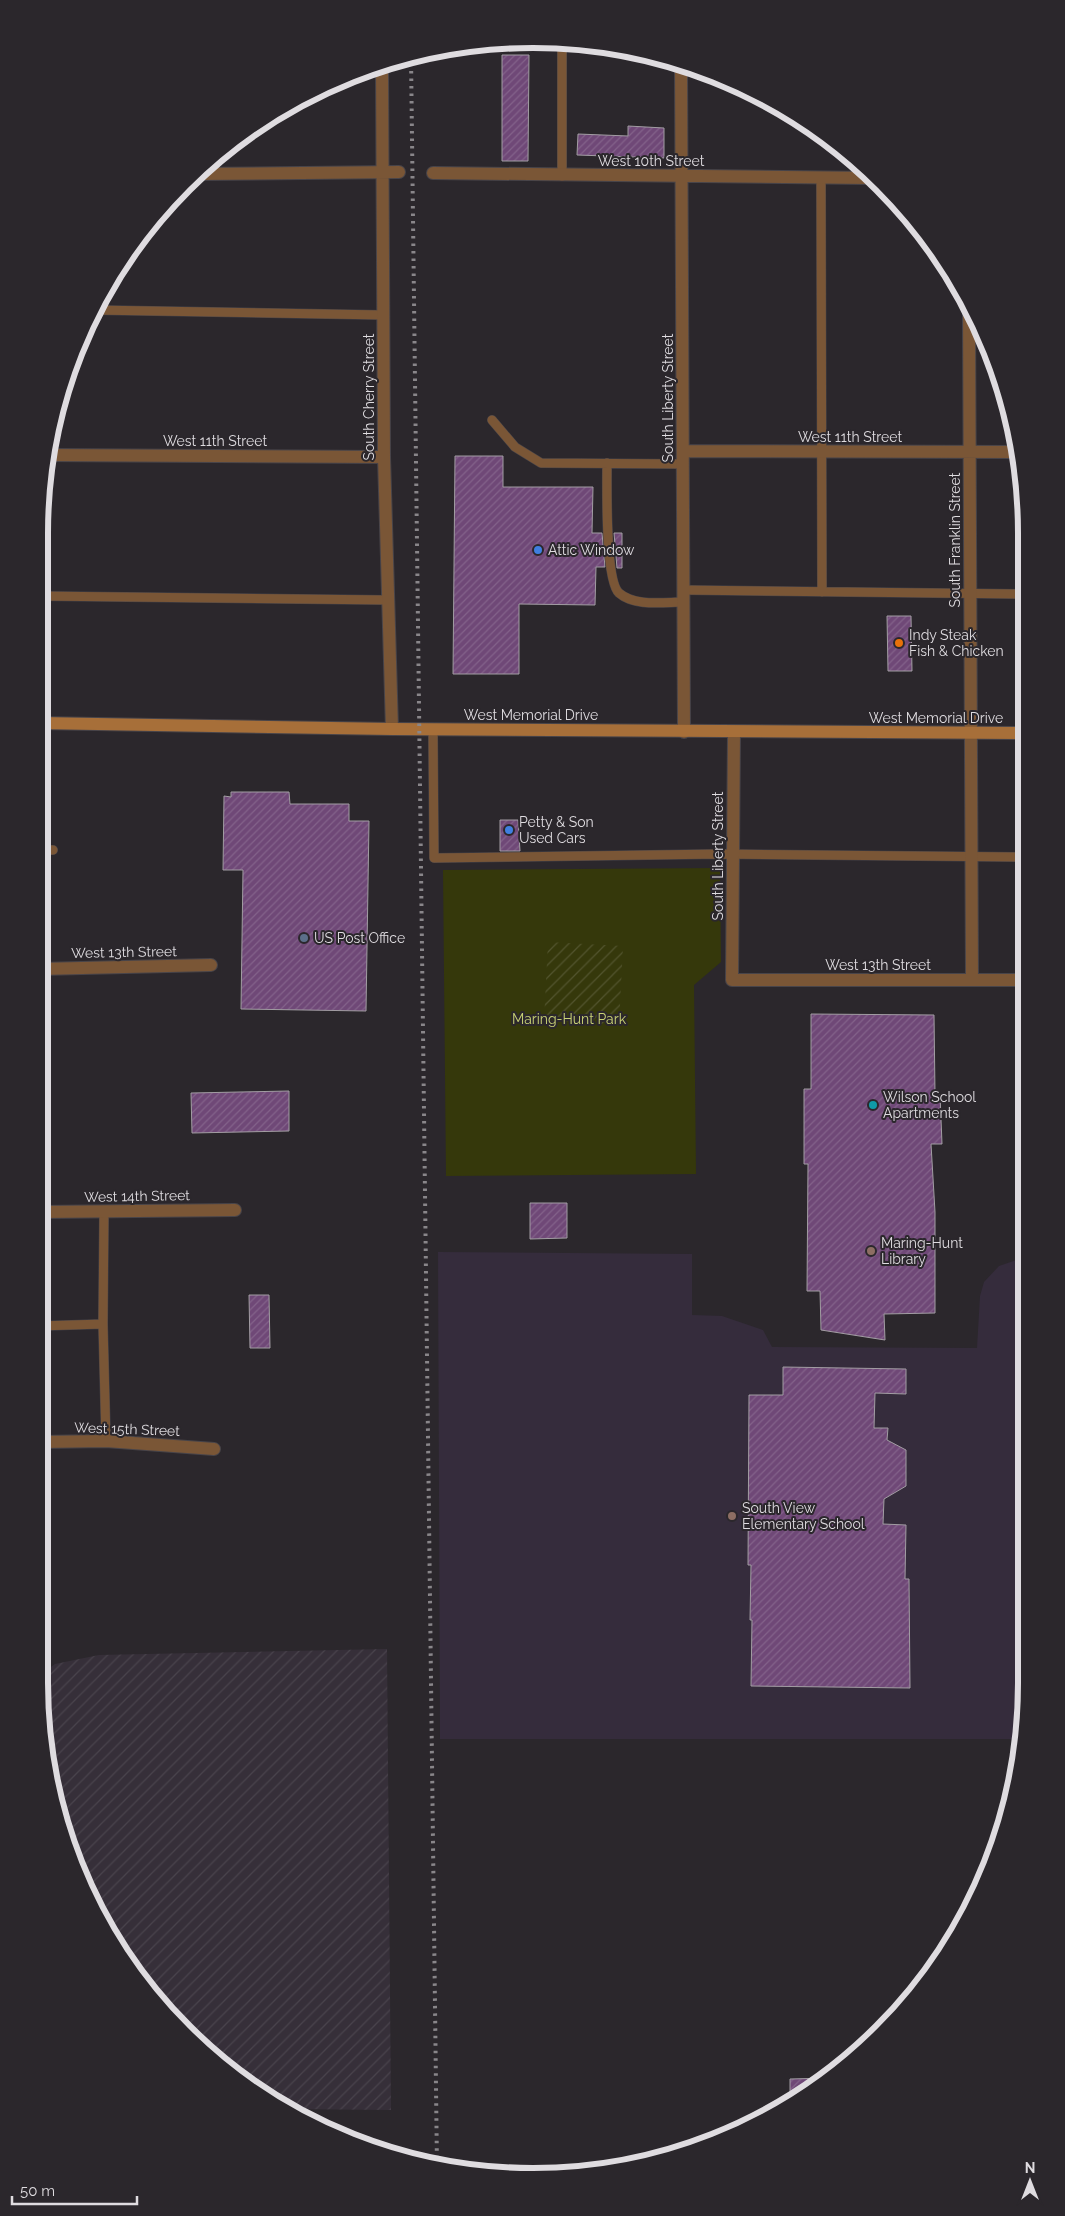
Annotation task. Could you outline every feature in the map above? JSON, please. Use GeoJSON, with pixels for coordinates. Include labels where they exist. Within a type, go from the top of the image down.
{"type":"FeatureCollection","features":[{"type":"Feature","properties":{"kind":"main road","name":"West Memorial Drive"},"geometry":{"type":"LineString","coordinates":[[48,723],[433,730],[1018,733]]}},
{"type":"Feature","properties":{"kind":"street","name":"South Cherry Street"},"geometry":{"type":"LineString","coordinates":[[382,71],[386,600],[392,729]]}},
{"type":"Feature","properties":{"kind":"street","name":"South Liberty Street"},"geometry":{"type":"LineString","coordinates":[[681,71],[684,732]]}},
{"type":"Feature","properties":{"kind":"street"},"geometry":{"type":"LineString","coordinates":[[207,174],[399,172]]}},
{"type":"Feature","properties":{"kind":"street","name":"West 10th Street"},"geometry":{"type":"LineString","coordinates":[[433,174],[862,178]]}},
{"type":"Feature","properties":{"kind":"street","name":"South Franklin Street"},"geometry":{"type":"LineString","coordinates":[[969,322],[972,980]]}},
{"type":"Feature","properties":{"kind":"street","name":"West 11th Street"},"geometry":{"type":"LineString","coordinates":[[683,458],[822,452],[1010,452]]}},
{"type":"Feature","properties":{"kind":"street","name":"West 11th Street"},"geometry":{"type":"LineString","coordinates":[[54,455],[384,457]]}},
{"type":"Feature","properties":{"kind":"street","name":"South Liberty Street"},"geometry":{"type":"LineString","coordinates":[[732,980],[734,732]]}},
{"type":"Feature","properties":{"kind":"street","name":"West 13th Street"},"geometry":{"type":"LineString","coordinates":[[48,969],[211,965]]}},
{"type":"Feature","properties":{"kind":"street","name":"West 13th Street"},"geometry":{"type":"LineString","coordinates":[[732,980],[1018,980]]}},
{"type":"Feature","properties":{"kind":"street","name":"West 14th Street"},"geometry":{"type":"LineString","coordinates":[[48,1212],[235,1210]]}},
{"type":"Feature","properties":{"kind":"street","name":"West 15th Street"},"geometry":{"type":"LineString","coordinates":[[48,1442],[106,1441],[214,1449]]}},
{"type":"Feature","properties":{"kind":"lane"},"geometry":{"type":"LineString","coordinates":[[562,49],[562,176]]}},
{"type":"Feature","properties":{"kind":"lane"},"geometry":{"type":"LineString","coordinates":[[821,177],[822,592]]}},
{"type":"Feature","properties":{"kind":"lane"},"geometry":{"type":"LineString","coordinates":[[102,310],[383,315]]}},
{"type":"Feature","properties":{"kind":"lane"},"geometry":{"type":"LineString","coordinates":[[492,420],[515,447],[541,463],[607,463],[683,458]]}},
{"type":"Feature","properties":{"kind":"lane"},"geometry":{"type":"LineString","coordinates":[[607,463],[609,556],[613,581],[619,592],[634,601],[684,596],[822,592],[1018,594]]}},
{"type":"Feature","properties":{"kind":"lane"},"geometry":{"type":"LineString","coordinates":[[48,596],[386,600]]}},
{"type":"Feature","properties":{"kind":"lane"},"geometry":{"type":"LineString","coordinates":[[433,730],[434,858],[733,854],[1018,857]]}},
{"type":"Feature","properties":{"kind":"lane"},"geometry":{"type":"LineString","coordinates":[[48,850],[53,850]]}},
{"type":"Feature","properties":{"kind":"lane"},"geometry":{"type":"LineString","coordinates":[[104,1212],[103,1324],[106,1441]]}},
{"type":"Feature","properties":{"kind":"lane"},"geometry":{"type":"LineString","coordinates":[[48,1326],[103,1324]]}},
{"type":"Feature","properties":{"kind":"shaded area","name":"South View Elementary School"},"geometry":{"type":"Polygon","coordinates":[[[438,1252],[692,1254],[692,1315],[722,1316],[763,1330],[772,1347],[977,1348],[980,1296],[984,1282],[999,1266],[1018,1259],[1018,1684],[1014,1739],[440,1739],[438,1252]]]}},
{"type":"Feature","properties":{"kind":"shaded area"},"geometry":{"type":"Polygon","coordinates":[[[387,1649],[391,2110],[300,2109],[290,2104],[263,2087],[213,2048],[168,2003],[129,1953],[112,1926],[84,1869],[64,1809],[52,1747],[48,1669],[55,1664],[99,1655],[387,1649]]]}},
{"type":"Feature","properties":{"kind":"green space","name":"Maring-Hunt Park"},"geometry":{"type":"Polygon","coordinates":[[[720,868],[721,962],[694,985],[696,1174],[446,1176],[443,870],[720,868]]]}},
{"type":"Feature","properties":{"kind":"green space"},"geometry":{"type":"Polygon","coordinates":[[[548,942],[623,946],[619,1025],[544,1021],[548,942]]]}},
{"type":"Feature","properties":{"kind":"building"},"geometry":{"type":"Polygon","coordinates":[[[502,55],[529,55],[528,161],[502,161],[502,55]]]}},
{"type":"Feature","properties":{"kind":"building"},"geometry":{"type":"Polygon","coordinates":[[[628,126],[664,128],[664,158],[577,155],[578,134],[628,136],[628,126]]]}},
{"type":"Feature","properties":{"kind":"building","name":"Attic Window"},"geometry":{"type":"Polygon","coordinates":[[[455,456],[503,456],[503,487],[593,487],[592,533],[602,533],[605,567],[596,567],[595,605],[519,604],[519,674],[453,674],[455,456]]]}},
{"type":"Feature","properties":{"kind":"building"},"geometry":{"type":"Polygon","coordinates":[[[614,533],[622,533],[622,568],[617,568],[614,533]]]}},
{"type":"Feature","properties":{"kind":"building","name":"Indy Steak Fish & Chicken"},"geometry":{"type":"Polygon","coordinates":[[[887,616],[911,616],[912,671],[888,671],[887,616]]]}},
{"type":"Feature","properties":{"kind":"building","name":"US Post Office"},"geometry":{"type":"Polygon","coordinates":[[[231,792],[289,792],[290,804],[349,804],[349,821],[369,821],[366,1011],[241,1009],[243,870],[223,870],[224,796],[231,797],[231,792]]]}},
{"type":"Feature","properties":{"kind":"building","name":"Petty & Son Used Cars"},"geometry":{"type":"Polygon","coordinates":[[[500,820],[518,820],[520,851],[500,851],[500,820]]]}},
{"type":"Feature","properties":{"kind":"building"},"geometry":{"type":"Polygon","coordinates":[[[811,1014],[934,1015],[935,1094],[940,1094],[942,1144],[931,1144],[935,1212],[935,1313],[884,1314],[885,1340],[821,1330],[820,1291],[807,1291],[808,1164],[804,1164],[804,1089],[811,1089],[811,1014]]]}},
{"type":"Feature","properties":{"kind":"building"},"geometry":{"type":"Polygon","coordinates":[[[289,1091],[289,1131],[192,1133],[191,1093],[289,1091]]]}},
{"type":"Feature","properties":{"kind":"building"},"geometry":{"type":"Polygon","coordinates":[[[530,1203],[567,1203],[567,1238],[530,1239],[530,1203]]]}},
{"type":"Feature","properties":{"kind":"building"},"geometry":{"type":"Polygon","coordinates":[[[249,1295],[269,1295],[270,1348],[250,1348],[249,1295]]]}},
{"type":"Feature","properties":{"kind":"building","name":"South View Elementary School"},"geometry":{"type":"Polygon","coordinates":[[[783,1367],[906,1369],[906,1394],[875,1393],[874,1428],[888,1428],[887,1440],[906,1450],[906,1486],[884,1499],[883,1524],[906,1525],[905,1579],[909,1579],[910,1688],[751,1686],[751,1565],[748,1565],[749,1395],[783,1395],[783,1367]]]}},
{"type":"Feature","properties":{"kind":"building"},"geometry":{"type":"Polygon","coordinates":[[[814,2078],[790,2095],[790,2079],[814,2078]]]}},
{"type":"Feature","properties":{"kind":"railway"},"geometry":{"type":"LineString","coordinates":[[411,63],[437,2159]]}},
{"type":"Feature","properties":{"kind":"place","name":"Attic Window"},"geometry":{"type":"Point","coordinates":[538,550]}},
{"type":"Feature","properties":{"kind":"place","name":"Indy Steak Fish & Chicken"},"geometry":{"type":"Point","coordinates":[899,643]}},
{"type":"Feature","properties":{"kind":"place","name":"Petty & Son Used Cars"},"geometry":{"type":"Point","coordinates":[509,830]}},
{"type":"Feature","properties":{"kind":"place","name":"US Post Office"},"geometry":{"type":"Point","coordinates":[304,938]}},
{"type":"Feature","properties":{"kind":"place","name":"Wilson School Apartments"},"geometry":{"type":"Point","coordinates":[873,1105]}},
{"type":"Feature","properties":{"kind":"place","name":"Maring-Hunt Library"},"geometry":{"type":"Point","coordinates":[871,1251]}},
{"type":"Feature","properties":{"kind":"place","name":"South View Elementary School"},"geometry":{"type":"Point","coordinates":[732,1516]}}]}
